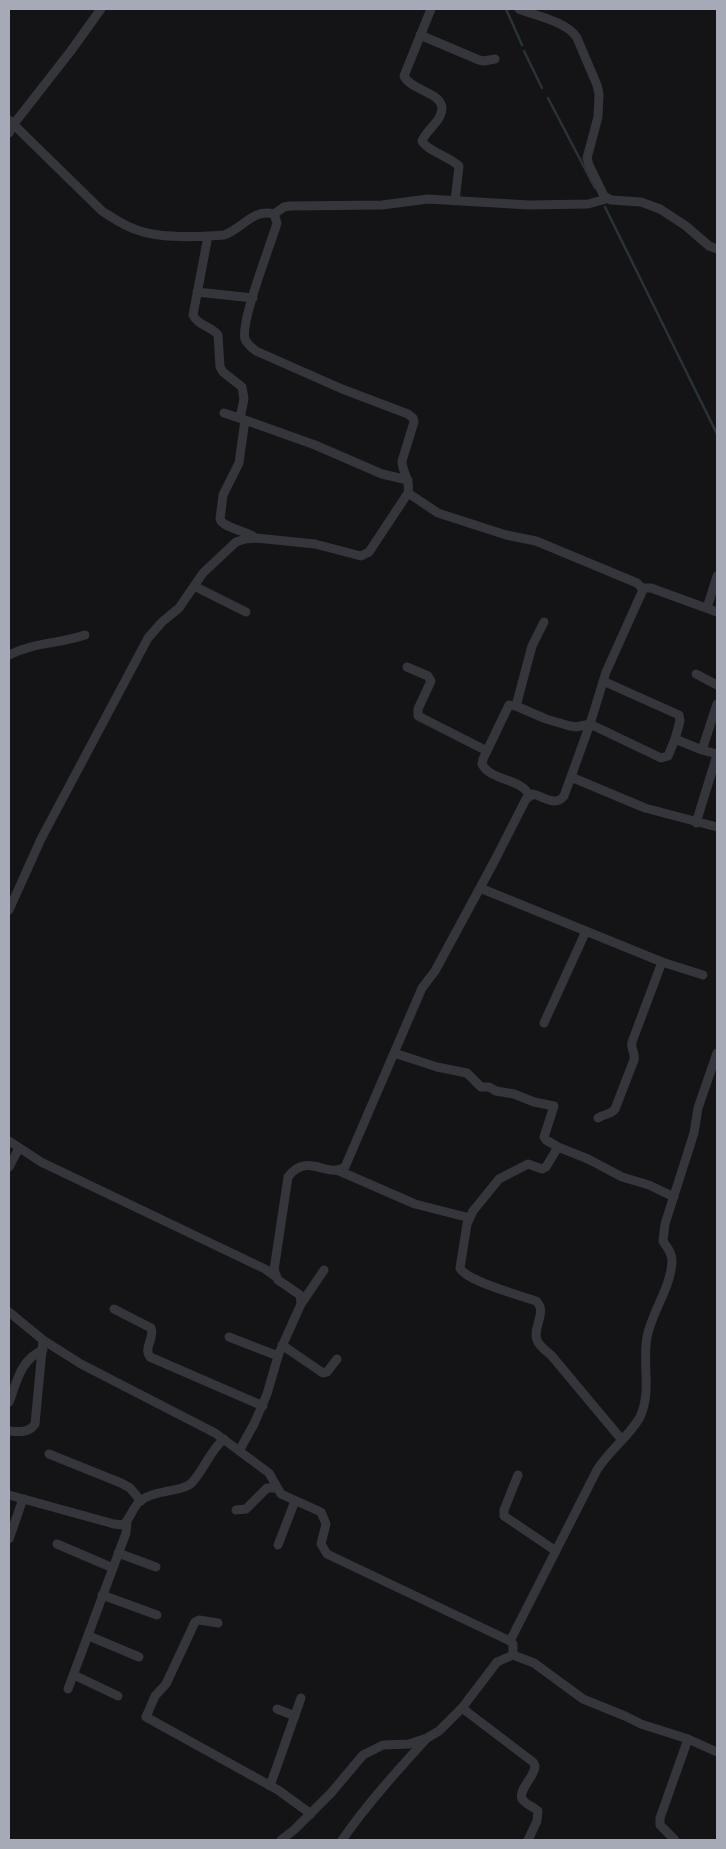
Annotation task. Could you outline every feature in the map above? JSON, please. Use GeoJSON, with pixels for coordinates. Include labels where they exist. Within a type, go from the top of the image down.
{"type":"FeatureCollection","features":[{"type":"Feature","properties":{"kind":"street"},"geometry":{"type":"LineString","coordinates":[[101,9],[70,52],[10,126],[102,211],[137,230],[154,234],[224,235],[232,232],[249,218],[258,214],[264,212],[274,214],[284,207],[290,206],[382,204],[422,199],[529,205],[588,204],[606,199],[641,202],[660,209],[717,249]]}},
{"type":"Feature","properties":{"kind":"street"},"geometry":{"type":"LineString","coordinates":[[431,9],[404,76],[410,84],[441,102],[441,113],[422,141],[425,146],[447,157],[458,166],[455,201]]}},
{"type":"Feature","properties":{"kind":"street"},"geometry":{"type":"LineString","coordinates":[[519,9],[541,13],[567,27],[574,33],[597,85],[600,108],[587,158],[606,199]]}},
{"type":"Feature","properties":{"kind":"street"},"geometry":{"type":"LineString","coordinates":[[420,36],[479,60],[495,59]]}},
{"type":"Feature","properties":{"kind":"street"},"geometry":{"type":"LineString","coordinates":[[9,910],[41,839],[148,638],[162,622],[179,608],[203,573],[236,542],[245,539],[256,538],[315,544],[355,555],[366,555],[374,546],[408,493],[408,480],[402,466],[402,461],[413,428],[412,418],[408,414],[342,389],[256,351],[246,339],[245,330],[253,298],[277,223],[274,214]]}},
{"type":"Feature","properties":{"kind":"street"},"geometry":{"type":"LineString","coordinates":[[208,236],[193,315],[195,320],[218,335],[220,367],[223,372],[242,387],[244,399],[239,463],[223,495],[220,519],[224,525],[246,532],[256,538]]}},
{"type":"Feature","properties":{"kind":"street"},"geometry":{"type":"LineString","coordinates":[[197,292],[253,298]]}},
{"type":"Feature","properties":{"kind":"street"},"geometry":{"type":"LineString","coordinates":[[224,413],[315,445],[382,474],[408,480]]}},
{"type":"Feature","properties":{"kind":"street"},"geometry":{"type":"LineString","coordinates":[[408,493],[438,513],[506,535],[536,540],[636,583],[642,588],[651,588],[717,612]]}},
{"type":"Feature","properties":{"kind":"street"},"geometry":{"type":"LineString","coordinates":[[707,608],[717,576]]}},
{"type":"Feature","properties":{"kind":"street"},"geometry":{"type":"LineString","coordinates":[[194,586],[246,612]]}},
{"type":"Feature","properties":{"kind":"street"},"geometry":{"type":"LineString","coordinates":[[603,681],[679,714],[680,721],[668,756],[661,758],[590,724],[576,727],[570,726],[509,705],[486,751],[483,759],[484,767],[524,789],[529,795],[555,802],[564,796],[590,724],[603,681],[614,652],[641,597],[642,588]]}},
{"type":"Feature","properties":{"kind":"street"},"geometry":{"type":"LineString","coordinates":[[516,706],[532,646],[544,622]]}},
{"type":"Feature","properties":{"kind":"street"},"geometry":{"type":"LineString","coordinates":[[9,655],[32,645],[70,640],[85,635]]}},
{"type":"Feature","properties":{"kind":"street"},"geometry":{"type":"LineString","coordinates":[[407,667],[428,676],[431,681],[418,709],[418,716],[486,751]]}},
{"type":"Feature","properties":{"kind":"street"},"geometry":{"type":"LineString","coordinates":[[696,674],[717,685]]}},
{"type":"Feature","properties":{"kind":"street"},"geometry":{"type":"LineString","coordinates":[[702,750],[717,704]]}},
{"type":"Feature","properties":{"kind":"street"},"geometry":{"type":"LineString","coordinates":[[675,739],[717,754],[696,823]]}},
{"type":"Feature","properties":{"kind":"street"},"geometry":{"type":"LineString","coordinates":[[570,777],[645,808],[717,827]]}},
{"type":"Feature","properties":{"kind":"street"},"geometry":{"type":"LineString","coordinates":[[337,1170],[345,1167],[348,1162],[422,988],[435,971],[529,795]]}},
{"type":"Feature","properties":{"kind":"street"},"geometry":{"type":"LineString","coordinates":[[480,888],[662,962],[703,975]]}},
{"type":"Feature","properties":{"kind":"street"},"geometry":{"type":"LineString","coordinates":[[544,1023],[586,932]]}},
{"type":"Feature","properties":{"kind":"street"},"geometry":{"type":"LineString","coordinates":[[598,1118],[611,1113],[614,1109],[634,1060],[635,1056],[631,1045],[662,962]]}},
{"type":"Feature","properties":{"kind":"street"},"geometry":{"type":"LineString","coordinates":[[394,1053],[437,1067],[467,1073],[481,1087],[489,1087],[496,1091],[514,1094],[534,1102],[554,1106],[544,1137],[546,1140],[622,1177],[649,1185],[674,1197]]}},
{"type":"Feature","properties":{"kind":"street"},"geometry":{"type":"LineString","coordinates":[[510,1641],[596,1470],[609,1452],[631,1431],[640,1417],[646,1398],[647,1337],[670,1276],[671,1254],[663,1240],[663,1236],[694,1133],[698,1108],[717,1054]]}},
{"type":"Feature","properties":{"kind":"street"},"geometry":{"type":"LineString","coordinates":[[9,1142],[41,1162],[265,1268],[282,1284],[300,1295],[301,1304]]}},
{"type":"Feature","properties":{"kind":"street"},"geometry":{"type":"LineString","coordinates":[[558,1147],[546,1167],[542,1169],[528,1164],[499,1179],[473,1211],[460,1262],[462,1272],[488,1285],[540,1304],[541,1309],[536,1335],[538,1343],[551,1355],[622,1440]]}},
{"type":"Feature","properties":{"kind":"street"},"geometry":{"type":"LineString","coordinates":[[9,1167],[19,1148]]}},
{"type":"Feature","properties":{"kind":"street"},"geometry":{"type":"LineString","coordinates":[[275,1276],[274,1270],[288,1177],[292,1171],[304,1165],[337,1170],[415,1204],[470,1218]]}},
{"type":"Feature","properties":{"kind":"street"},"geometry":{"type":"LineString","coordinates":[[239,1451],[263,1406],[282,1345],[301,1304],[324,1270]]}},
{"type":"Feature","properties":{"kind":"street"},"geometry":{"type":"LineString","coordinates":[[114,1309],[151,1328],[152,1337],[147,1349],[147,1354],[150,1358],[263,1406]]}},
{"type":"Feature","properties":{"kind":"street"},"geometry":{"type":"LineString","coordinates":[[9,1312],[43,1340],[81,1364],[189,1418],[224,1439],[268,1473],[281,1494],[321,1512],[324,1515],[326,1524],[322,1544],[327,1554],[510,1641],[513,1644],[513,1655]]}},
{"type":"Feature","properties":{"kind":"street"},"geometry":{"type":"LineString","coordinates":[[229,1337],[278,1356]]}},
{"type":"Feature","properties":{"kind":"street"},"geometry":{"type":"LineString","coordinates":[[9,1431],[30,1430],[35,1424],[43,1340]]}},
{"type":"Feature","properties":{"kind":"street"},"geometry":{"type":"LineString","coordinates":[[282,1345],[323,1373],[327,1372],[337,1359]]}},
{"type":"Feature","properties":{"kind":"street"},"geometry":{"type":"LineString","coordinates":[[9,1402],[20,1371],[32,1357],[42,1350]]}},
{"type":"Feature","properties":{"kind":"street"},"geometry":{"type":"LineString","coordinates":[[68,1689],[126,1533],[127,1522],[141,1501],[163,1491],[189,1486],[213,1450],[224,1439]]}},
{"type":"Feature","properties":{"kind":"street"},"geometry":{"type":"LineString","coordinates":[[49,1454],[122,1483],[130,1488],[141,1501]]}},
{"type":"Feature","properties":{"kind":"street"},"geometry":{"type":"LineString","coordinates":[[518,1475],[504,1510],[504,1516],[556,1551]]}},
{"type":"Feature","properties":{"kind":"street"},"geometry":{"type":"LineString","coordinates":[[236,1510],[246,1508],[266,1488],[277,1488]]}},
{"type":"Feature","properties":{"kind":"street"},"geometry":{"type":"LineString","coordinates":[[9,1495],[119,1525],[127,1522]]}},
{"type":"Feature","properties":{"kind":"street"},"geometry":{"type":"LineString","coordinates":[[9,1539],[23,1499]]}},
{"type":"Feature","properties":{"kind":"street"},"geometry":{"type":"LineString","coordinates":[[278,1545],[296,1501]]}},
{"type":"Feature","properties":{"kind":"street"},"geometry":{"type":"LineString","coordinates":[[57,1544],[113,1568]]}},
{"type":"Feature","properties":{"kind":"street"},"geometry":{"type":"LineString","coordinates":[[118,1553],[156,1568]]}},
{"type":"Feature","properties":{"kind":"street"},"geometry":{"type":"LineString","coordinates":[[102,1595],[157,1615]]}},
{"type":"Feature","properties":{"kind":"street"},"geometry":{"type":"LineString","coordinates":[[218,1622],[199,1620],[195,1622],[166,1684],[155,1696],[146,1718],[270,1786],[311,1814]]}},
{"type":"Feature","properties":{"kind":"street"},"geometry":{"type":"LineString","coordinates":[[89,1636],[140,1657]]}},
{"type":"Feature","properties":{"kind":"street"},"geometry":{"type":"LineString","coordinates":[[281,1840],[311,1814],[363,1755],[383,1746],[409,1744],[427,1738],[439,1731],[462,1708],[496,1662],[513,1655],[534,1663],[583,1699],[641,1724],[717,1752]]}},
{"type":"Feature","properties":{"kind":"street"},"geometry":{"type":"LineString","coordinates":[[74,1675],[118,1696]]}},
{"type":"Feature","properties":{"kind":"street"},"geometry":{"type":"LineString","coordinates":[[270,1786],[301,1698]]}},
{"type":"Feature","properties":{"kind":"street"},"geometry":{"type":"LineString","coordinates":[[462,1708],[533,1762],[535,1766],[534,1774],[522,1790],[521,1795],[522,1799],[538,1811],[537,1821],[528,1840]]}},
{"type":"Feature","properties":{"kind":"street"},"geometry":{"type":"LineString","coordinates":[[277,1709],[295,1716]]}},
{"type":"Feature","properties":{"kind":"street"},"geometry":{"type":"LineString","coordinates":[[342,1840],[389,1778],[427,1738]]}},
{"type":"Feature","properties":{"kind":"street"},"geometry":{"type":"LineString","coordinates":[[676,1840],[660,1825],[660,1818],[688,1740]]}},
{"type":"Feature","properties":{"kind":"waterway"},"geometry":{"type":"LineString","coordinates":[[506,9],[522,45]]}},
{"type":"Feature","properties":{"kind":"waterway"},"geometry":{"type":"LineString","coordinates":[[524,51],[542,88]]}},
{"type":"Feature","properties":{"kind":"waterway"},"geometry":{"type":"LineString","coordinates":[[548,98],[595,188]]}},
{"type":"Feature","properties":{"kind":"waterway"},"geometry":{"type":"LineString","coordinates":[[605,207],[717,434]]}}]}
